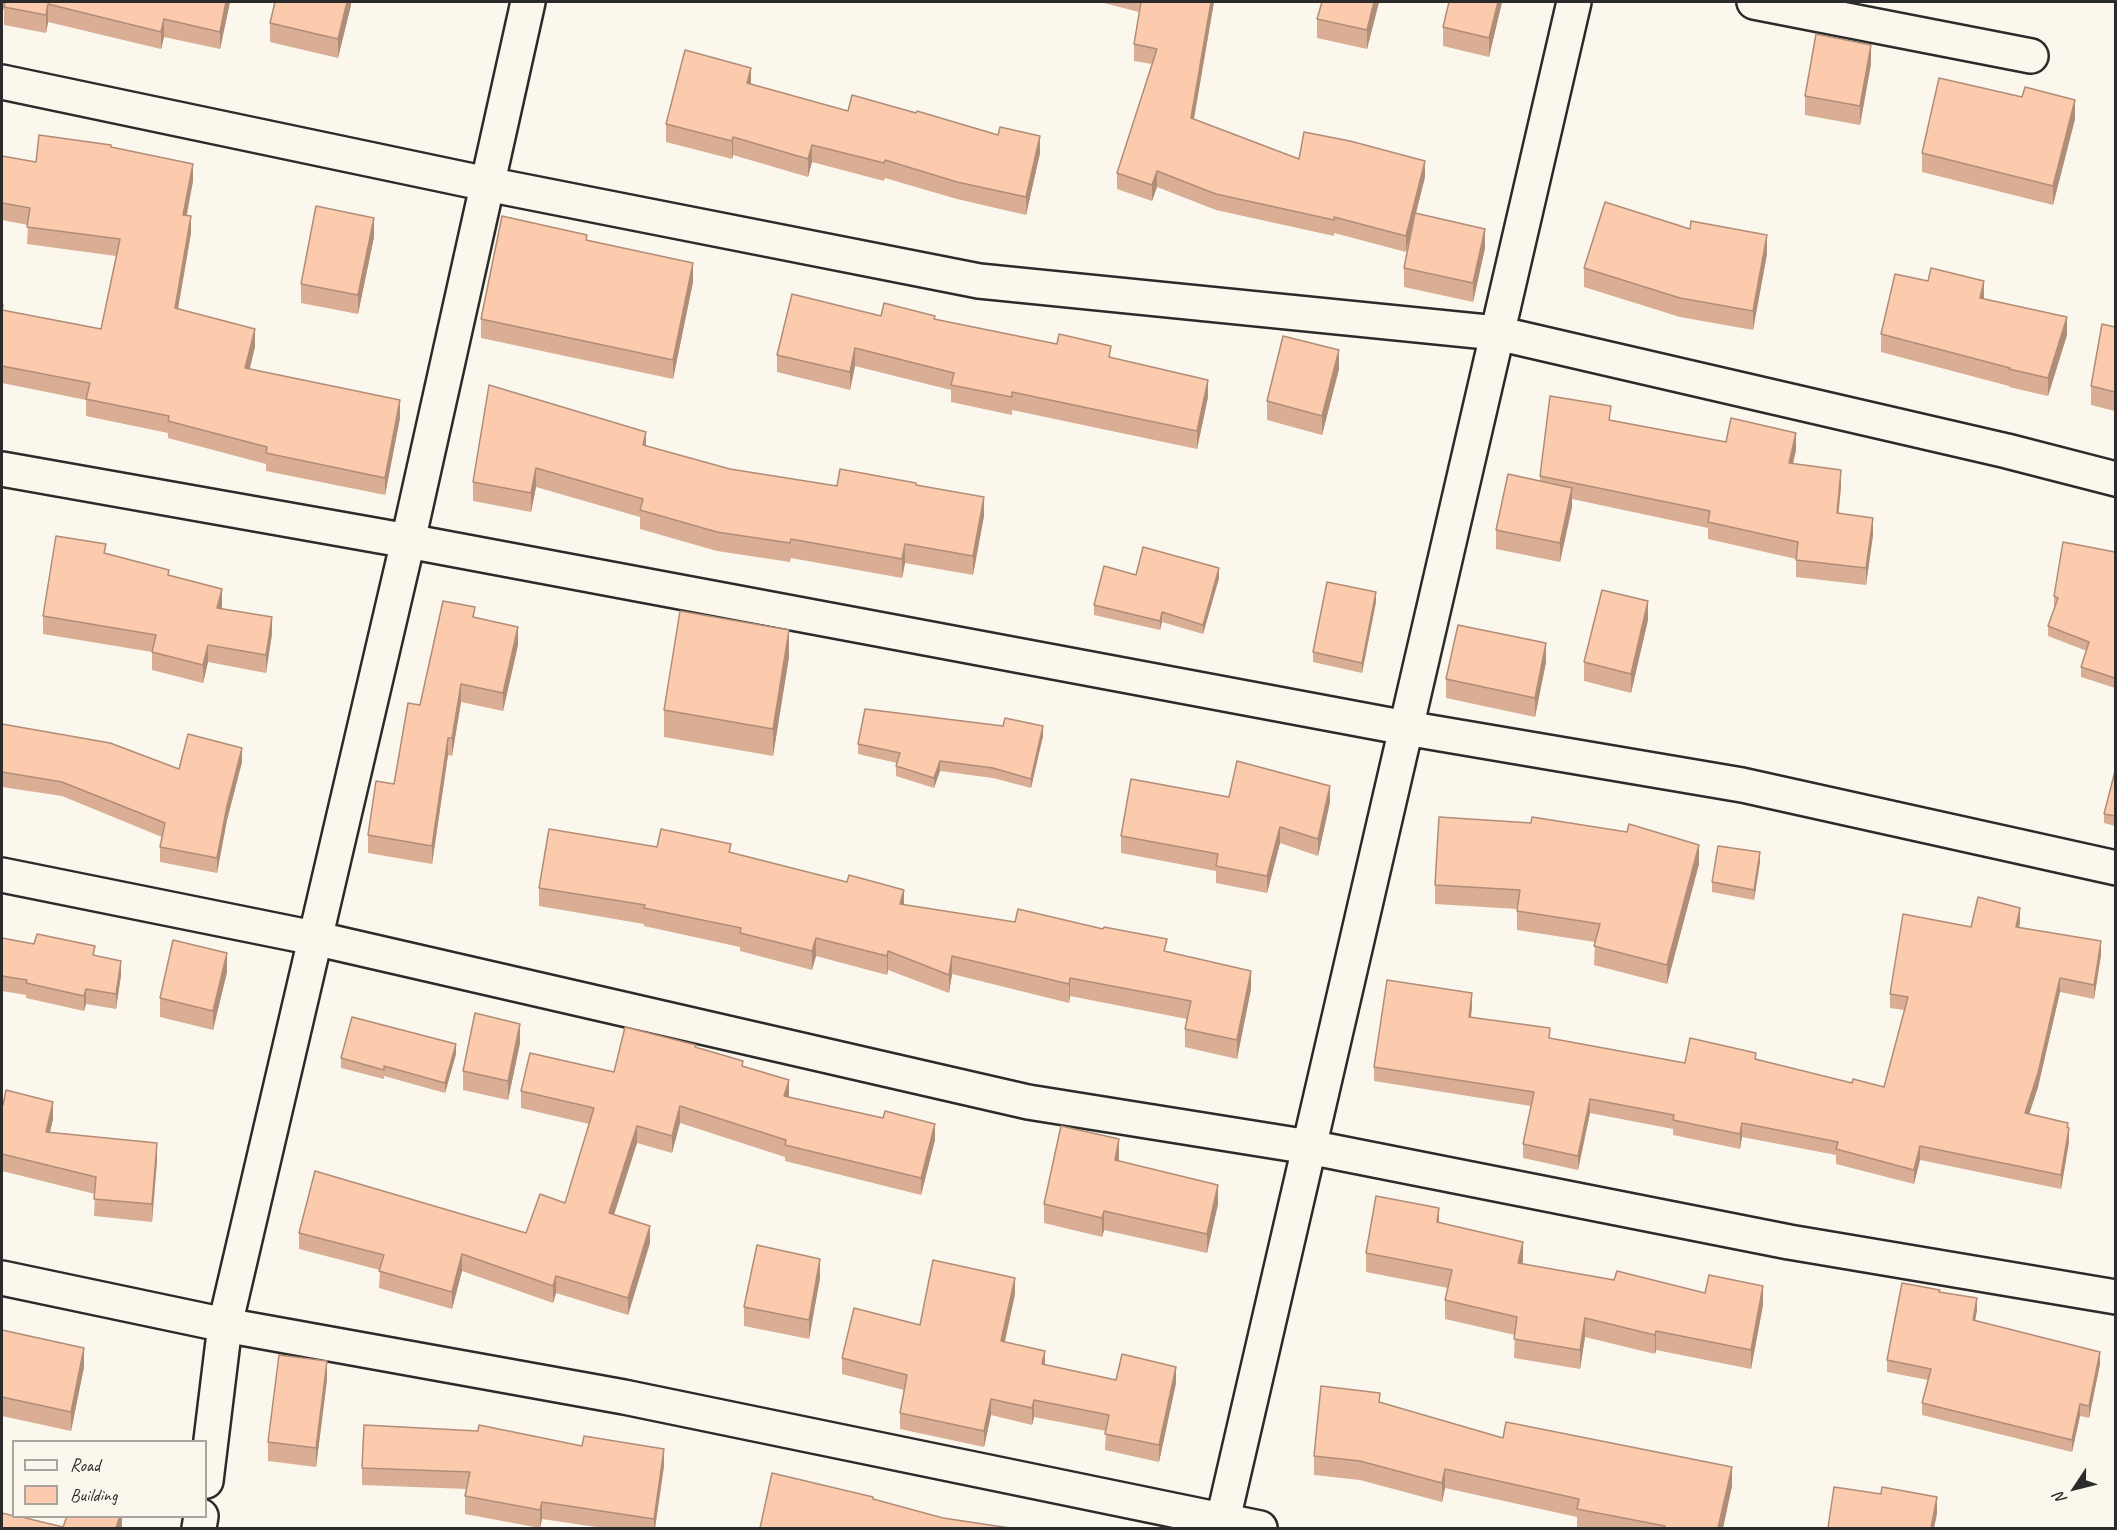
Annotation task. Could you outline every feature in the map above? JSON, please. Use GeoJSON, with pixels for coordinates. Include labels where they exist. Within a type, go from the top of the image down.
{"type":"FeatureCollection","features":[{"type":"Feature","properties":{"kind":"street"},"geometry":{"type":"LineString","coordinates":[[207,1473],[225,1325],[408,541],[528,2]]}},
{"type":"Feature","properties":{"kind":"street"},"geometry":{"type":"LineString","coordinates":[[1222,1525],[1574,2]]}},
{"type":"Feature","properties":{"kind":"street"},"geometry":{"type":"LineString","coordinates":[[1754,2],[2031,56]]}},
{"type":"Feature","properties":{"kind":"street"},"geometry":{"type":"LineString","coordinates":[[2,82],[487,184],[979,281],[1497,333],[2007,451],[2115,479]]}},
{"type":"Feature","properties":{"kind":"street"},"geometry":{"type":"LineString","coordinates":[[2,469],[408,541],[1406,728],[1742,785],[2115,868]]}},
{"type":"Feature","properties":{"kind":"street"},"geometry":{"type":"LineString","coordinates":[[2,875],[314,938],[1028,1102],[1309,1147],[1789,1242],[2115,1297]]}},
{"type":"Feature","properties":{"kind":"street"},"geometry":{"type":"LineString","coordinates":[[2,1278],[225,1325],[624,1397],[1222,1525],[1260,1528]]}},
{"type":"Feature","properties":{"kind":"building"},"geometry":{"type":"Polygon","coordinates":[[[5,2],[226,2],[220,32],[164,19],[161,32],[48,4],[46,15],[4,7],[5,2]]]}},
{"type":"Feature","properties":{"kind":"building"},"geometry":{"type":"Polygon","coordinates":[[[275,2],[347,2],[338,39],[270,23],[275,2]]]}},
{"type":"Feature","properties":{"kind":"building"},"geometry":{"type":"Polygon","coordinates":[[[1141,2],[1211,2],[1191,118],[1299,159],[1304,132],[1350,141],[1425,161],[1406,236],[1334,217],[1334,220],[1216,194],[1157,171],[1152,185],[1117,173],[1157,49],[1134,44],[1141,2]]]}},
{"type":"Feature","properties":{"kind":"building"},"geometry":{"type":"Polygon","coordinates":[[[1322,2],[1374,2],[1367,30],[1317,19],[1322,2]]]}},
{"type":"Feature","properties":{"kind":"building"},"geometry":{"type":"Polygon","coordinates":[[[1449,2],[1498,2],[1489,38],[1443,27],[1449,2]]]}},
{"type":"Feature","properties":{"kind":"building"},"geometry":{"type":"Polygon","coordinates":[[[1816,34],[1871,45],[1860,106],[1805,96],[1816,34]]]}},
{"type":"Feature","properties":{"kind":"building"},"geometry":{"type":"Polygon","coordinates":[[[685,50],[751,68],[747,83],[848,111],[852,95],[998,135],[1000,127],[1040,136],[1026,197],[957,182],[885,160],[884,163],[812,145],[808,159],[733,137],[732,141],[666,124],[685,50]]]}},
{"type":"Feature","properties":{"kind":"building"},"geometry":{"type":"Polygon","coordinates":[[[1939,78],[2022,97],[2025,87],[2075,100],[2053,186],[1922,153],[1939,78]]]}},
{"type":"Feature","properties":{"kind":"building"},"geometry":{"type":"Polygon","coordinates":[[[39,135],[111,145],[111,147],[193,164],[183,215],[191,216],[175,308],[255,329],[245,368],[400,400],[385,478],[266,453],[267,447],[168,421],[169,416],[86,399],[90,383],[2,366],[2,310],[101,329],[120,239],[27,227],[30,208],[2,203],[2,156],[36,162],[39,135]]]}},
{"type":"Feature","properties":{"kind":"building"},"geometry":{"type":"Polygon","coordinates":[[[1605,202],[1690,229],[1691,221],[1767,235],[1753,311],[1680,298],[1584,268],[1605,202]]]}},
{"type":"Feature","properties":{"kind":"building"},"geometry":{"type":"Polygon","coordinates":[[[316,206],[374,218],[358,295],[301,284],[316,206]]]}},
{"type":"Feature","properties":{"kind":"building"},"geometry":{"type":"Polygon","coordinates":[[[1415,213],[1485,229],[1473,283],[1404,268],[1415,213]]]}},
{"type":"Feature","properties":{"kind":"building"},"geometry":{"type":"Polygon","coordinates":[[[502,216],[587,235],[586,240],[693,263],[673,360],[481,319],[502,216]]]}},
{"type":"Feature","properties":{"kind":"building"},"geometry":{"type":"Polygon","coordinates":[[[1931,268],[1984,281],[1980,298],[2067,317],[2048,378],[1881,334],[1895,274],[1928,281],[1931,268]]]}},
{"type":"Feature","properties":{"kind":"building"},"geometry":{"type":"Polygon","coordinates":[[[792,294],[881,316],[884,303],[935,316],[934,319],[1057,344],[1059,334],[1111,346],[1109,357],[1208,380],[1197,431],[1012,392],[1012,397],[951,385],[954,373],[855,348],[850,372],[777,355],[792,294]]]}},
{"type":"Feature","properties":{"kind":"building"},"geometry":{"type":"Polygon","coordinates":[[[2102,324],[2115,327],[2115,392],[2091,386],[2102,324]]]}},
{"type":"Feature","properties":{"kind":"building"},"geometry":{"type":"Polygon","coordinates":[[[1283,336],[1339,350],[1322,416],[1267,401],[1283,336]]]}},
{"type":"Feature","properties":{"kind":"building"},"geometry":{"type":"Polygon","coordinates":[[[489,385],[646,432],[643,445],[730,469],[837,486],[840,469],[984,497],[973,556],[905,544],[902,559],[791,539],[790,543],[717,532],[640,510],[643,499],[536,468],[531,493],[473,482],[489,385]]]}},
{"type":"Feature","properties":{"kind":"building"},"geometry":{"type":"Polygon","coordinates":[[[1550,396],[1611,406],[1609,420],[1726,442],[1731,418],[1796,433],[1789,463],[1841,470],[1837,513],[1873,518],[1866,568],[1796,560],[1798,542],[1708,522],[1710,511],[1540,476],[1550,396]]]}},
{"type":"Feature","properties":{"kind":"building"},"geometry":{"type":"Polygon","coordinates":[[[1508,474],[1572,488],[1560,543],[1496,530],[1508,474]]]}},
{"type":"Feature","properties":{"kind":"building"},"geometry":{"type":"Polygon","coordinates":[[[56,536],[106,544],[104,553],[169,570],[168,575],[222,589],[217,608],[272,617],[266,655],[208,645],[203,665],[152,652],[156,635],[43,616],[56,536]]]}},
{"type":"Feature","properties":{"kind":"building"},"geometry":{"type":"Polygon","coordinates":[[[2063,542],[2115,552],[2115,678],[2081,667],[2089,642],[2048,626],[2058,598],[2054,596],[2063,542]]]}},
{"type":"Feature","properties":{"kind":"building"},"geometry":{"type":"Polygon","coordinates":[[[1143,547],[1219,568],[1203,625],[1162,612],[1160,621],[1094,605],[1104,566],[1136,575],[1143,547]]]}},
{"type":"Feature","properties":{"kind":"building"},"geometry":{"type":"Polygon","coordinates":[[[1327,582],[1376,592],[1362,663],[1313,652],[1327,582]]]}},
{"type":"Feature","properties":{"kind":"building"},"geometry":{"type":"Polygon","coordinates":[[[1602,590],[1648,601],[1631,674],[1584,662],[1602,590]]]}},
{"type":"Feature","properties":{"kind":"building"},"geometry":{"type":"Polygon","coordinates":[[[443,601],[475,607],[473,617],[518,627],[503,693],[461,684],[452,738],[448,738],[432,846],[368,835],[376,781],[394,784],[408,703],[420,705],[443,601]]]}},
{"type":"Feature","properties":{"kind":"building"},"geometry":{"type":"Polygon","coordinates":[[[680,611],[789,630],[773,729],[664,710],[680,611]]]}},
{"type":"Feature","properties":{"kind":"building"},"geometry":{"type":"Polygon","coordinates":[[[1458,625],[1546,643],[1535,698],[1446,679],[1458,625]]]}},
{"type":"Feature","properties":{"kind":"building"},"geometry":{"type":"Polygon","coordinates":[[[865,709],[1003,726],[1005,718],[1043,726],[1031,779],[993,768],[940,761],[934,778],[896,766],[900,753],[858,744],[865,709]]]}},
{"type":"Feature","properties":{"kind":"building"},"geometry":{"type":"Polygon","coordinates":[[[2,724],[110,743],[179,769],[188,734],[242,748],[217,858],[160,847],[165,823],[62,782],[2,772],[2,724]]]}},
{"type":"Feature","properties":{"kind":"building"},"geometry":{"type":"Polygon","coordinates":[[[1237,761],[1330,786],[1318,839],[1280,827],[1267,876],[1216,866],[1218,854],[1121,836],[1131,779],[1229,797],[1237,761]]]}},
{"type":"Feature","properties":{"kind":"building"},"geometry":{"type":"Polygon","coordinates":[[[2115,771],[2115,816],[2104,814],[2115,771]]]}},
{"type":"Feature","properties":{"kind":"building"},"geometry":{"type":"Polygon","coordinates":[[[1439,817],[1531,823],[1532,817],[1627,832],[1629,824],[1699,845],[1667,965],[1594,946],[1600,924],[1517,911],[1520,890],[1435,885],[1439,817]]]}},
{"type":"Feature","properties":{"kind":"building"},"geometry":{"type":"Polygon","coordinates":[[[549,829],[657,847],[661,829],[731,844],[729,852],[847,882],[849,875],[904,890],[900,904],[1015,922],[1018,909],[1103,929],[1104,927],[1167,939],[1164,951],[1251,971],[1237,1040],[1185,1029],[1191,1001],[1070,978],[1069,984],[952,956],[949,975],[888,951],[887,956],[816,938],[812,951],[740,933],[741,928],[644,908],[645,905],[539,888],[549,829]]]}},
{"type":"Feature","properties":{"kind":"building"},"geometry":{"type":"Polygon","coordinates":[[[1718,846],[1760,852],[1754,890],[1712,882],[1718,846]]]}},
{"type":"Feature","properties":{"kind":"building"},"geometry":{"type":"Polygon","coordinates":[[[1978,897],[2020,908],[2016,927],[2101,941],[2094,985],[2060,978],[2038,1073],[2025,1113],[2068,1123],[2061,1175],[1920,1146],[1914,1170],[1836,1149],[1838,1142],[1742,1123],[1740,1134],[1673,1120],[1674,1115],[1590,1099],[1578,1156],[1523,1144],[1534,1092],[1374,1067],[1387,980],[1472,993],[1469,1017],[1550,1028],[1549,1038],[1685,1063],[1690,1038],[1756,1053],[1755,1059],[1852,1083],[1853,1079],[1884,1087],[1908,997],[1890,994],[1903,914],[1971,927],[1978,897]]]}},
{"type":"Feature","properties":{"kind":"building"},"geometry":{"type":"Polygon","coordinates":[[[37,934],[95,946],[93,955],[121,961],[116,994],[86,989],[84,996],[26,983],[27,980],[2,976],[2,938],[34,944],[37,934]]]}},
{"type":"Feature","properties":{"kind":"building"},"geometry":{"type":"Polygon","coordinates":[[[173,940],[227,953],[213,1011],[160,998],[173,940]]]}},
{"type":"Feature","properties":{"kind":"building"},"geometry":{"type":"Polygon","coordinates":[[[475,1013],[520,1024],[508,1081],[463,1071],[475,1013]]]}},
{"type":"Feature","properties":{"kind":"building"},"geometry":{"type":"Polygon","coordinates":[[[352,1017],[456,1044],[445,1083],[384,1066],[384,1070],[341,1058],[352,1017]]]}},
{"type":"Feature","properties":{"kind":"building"},"geometry":{"type":"Polygon","coordinates":[[[625,1027],[696,1045],[695,1047],[743,1061],[742,1066],[789,1080],[784,1096],[883,1118],[885,1111],[935,1124],[921,1178],[785,1145],[786,1140],[680,1106],[672,1136],[637,1126],[609,1213],[650,1226],[628,1298],[556,1276],[553,1286],[462,1254],[452,1292],[379,1271],[384,1255],[299,1233],[315,1171],[526,1233],[540,1194],[565,1203],[594,1108],[521,1091],[530,1053],[614,1072],[625,1027]]]}},
{"type":"Feature","properties":{"kind":"building"},"geometry":{"type":"Polygon","coordinates":[[[6,1090],[53,1102],[46,1132],[157,1143],[152,1204],[94,1199],[96,1177],[2,1154],[2,1104],[6,1090]]]}},
{"type":"Feature","properties":{"kind":"building"},"geometry":{"type":"Polygon","coordinates":[[[1061,1126],[1119,1139],[1115,1160],[1218,1185],[1207,1234],[1104,1211],[1102,1218],[1044,1204],[1061,1126]]]}},
{"type":"Feature","properties":{"kind":"building"},"geometry":{"type":"Polygon","coordinates":[[[1376,1196],[1439,1208],[1437,1222],[1523,1242],[1518,1263],[1614,1280],[1617,1271],[1705,1293],[1709,1275],[1763,1286],[1751,1350],[1656,1331],[1655,1335],[1585,1318],[1580,1350],[1514,1339],[1517,1317],[1445,1300],[1452,1270],[1366,1253],[1376,1196]]]}},
{"type":"Feature","properties":{"kind":"building"},"geometry":{"type":"Polygon","coordinates":[[[757,1245],[820,1259],[809,1320],[744,1307],[757,1245]]]}},
{"type":"Feature","properties":{"kind":"building"},"geometry":{"type":"Polygon","coordinates":[[[933,1260],[1015,1278],[1001,1341],[1045,1351],[1042,1364],[1116,1380],[1122,1354],[1176,1367],[1159,1445],[1105,1434],[1109,1415],[1034,1400],[1032,1408],[991,1399],[984,1431],[900,1413],[907,1375],[842,1358],[854,1308],[920,1325],[933,1260]]]}},
{"type":"Feature","properties":{"kind":"building"},"geometry":{"type":"Polygon","coordinates":[[[1902,1283],[1977,1298],[1973,1320],[2100,1352],[2089,1406],[2080,1404],[2072,1440],[1922,1403],[1931,1369],[1887,1360],[1902,1283]]]}},
{"type":"Feature","properties":{"kind":"building"},"geometry":{"type":"Polygon","coordinates":[[[2,1330],[84,1348],[71,1412],[2,1397],[2,1330]]]}},
{"type":"Feature","properties":{"kind":"building"},"geometry":{"type":"Polygon","coordinates":[[[279,1355],[327,1361],[316,1448],[268,1442],[279,1355]]]}},
{"type":"Feature","properties":{"kind":"building"},"geometry":{"type":"Polygon","coordinates":[[[1321,1386],[1380,1393],[1379,1402],[1503,1438],[1506,1422],[1732,1467],[1718,1528],[1665,1528],[1665,1526],[1577,1509],[1579,1499],[1445,1469],[1442,1483],[1360,1461],[1314,1456],[1321,1386]]]}},
{"type":"Feature","properties":{"kind":"building"},"geometry":{"type":"Polygon","coordinates":[[[364,1425],[478,1431],[479,1425],[582,1446],[584,1436],[664,1449],[654,1519],[542,1502],[540,1510],[465,1496],[470,1472],[362,1468],[364,1425]]]}},
{"type":"Feature","properties":{"kind":"building"},"geometry":{"type":"Polygon","coordinates":[[[772,1473],[873,1497],[873,1499],[943,1518],[1010,1528],[760,1528],[772,1473]]]}},
{"type":"Feature","properties":{"kind":"building"},"geometry":{"type":"Polygon","coordinates":[[[1834,1487],[1881,1494],[1882,1487],[1937,1497],[1931,1528],[1828,1528],[1834,1487]]]}},
{"type":"Feature","properties":{"kind":"building"},"geometry":{"type":"Polygon","coordinates":[[[2,1513],[12,1515],[12,1518],[24,1518],[63,1527],[66,1518],[119,1518],[116,1528],[2,1528],[2,1513]]]}}]}
